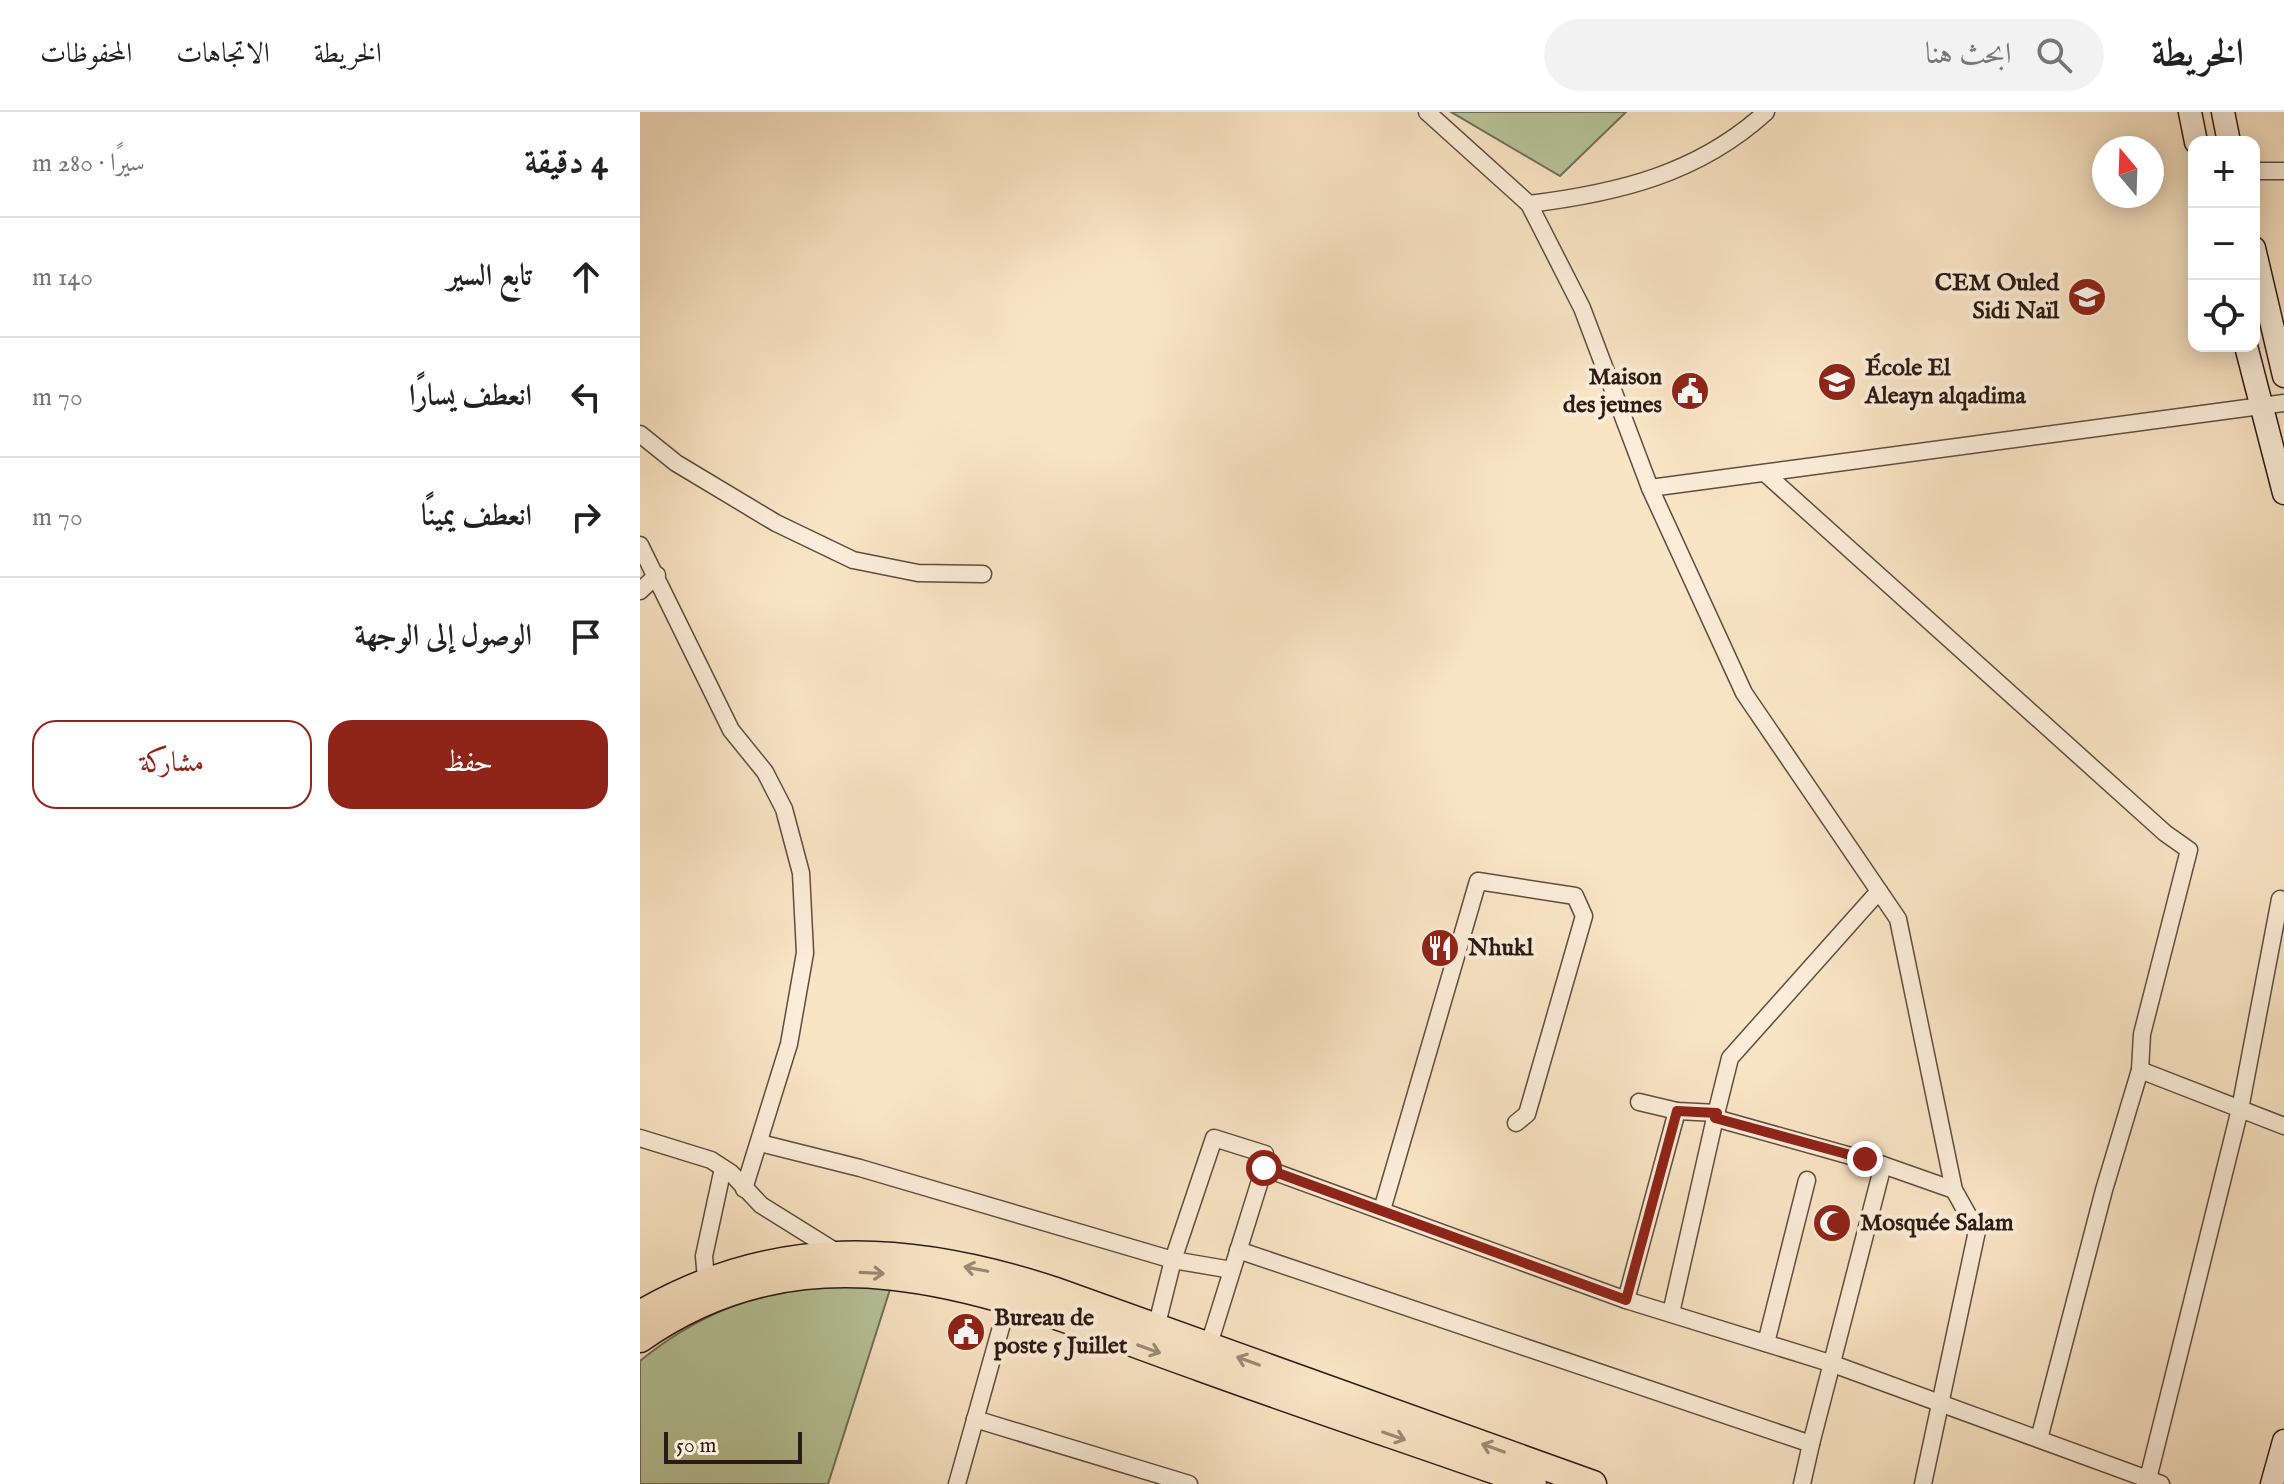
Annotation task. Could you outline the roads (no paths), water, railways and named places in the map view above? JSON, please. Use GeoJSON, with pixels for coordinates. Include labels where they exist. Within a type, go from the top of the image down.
{"type":"FeatureCollection","features":[{"type":"Feature","properties":{"kind":"main road"},"geometry":{"type":"LineString","coordinates":[[2190,112],[2195,136]]}},
{"type":"Feature","properties":{"kind":"main road"},"geometry":{"type":"LineString","coordinates":[[2223,112],[2228,136]]}},
{"type":"Feature","properties":{"kind":"main road"},"geometry":{"type":"LineString","coordinates":[[2260,263],[2274,297],[2284,376]]}},
{"type":"Feature","properties":{"kind":"main road"},"geometry":{"type":"LineString","coordinates":[[2248,352],[2284,493]]}},
{"type":"Feature","properties":{"kind":"main road"},"geometry":{"type":"LineString","coordinates":[[640,1314],[706,1291],[781,1259],[838,1253],[921,1258],[1204,1358],[1533,1484]]}},
{"type":"Feature","properties":{"kind":"main road"},"geometry":{"type":"LineString","coordinates":[[640,1339],[706,1291],[782,1278],[836,1272],[1012,1289],[1156,1328],[1204,1358],[1593,1484]]}},
{"type":"Feature","properties":{"kind":"main road"},"geometry":{"type":"LineString","coordinates":[[2276,1481],[2284,1441]]}},
{"type":"Feature","properties":{"kind":"street"},"geometry":{"type":"LineString","coordinates":[[1427,112],[1529,204],[1582,308],[1650,488],[1744,693],[1898,919],[1907,950],[1954,1190],[1977,1231],[1923,1484]]}},
{"type":"Feature","properties":{"kind":"street"},"geometry":{"type":"LineString","coordinates":[[1529,204],[1599,195],[1689,166],[1742,134],[1766,112]]}},
{"type":"Feature","properties":{"kind":"street"},"geometry":{"type":"LineString","coordinates":[[2260,171],[2284,171]]}},
{"type":"Feature","properties":{"kind":"street"},"geometry":{"type":"LineString","coordinates":[[1650,488],[2284,403]]}},
{"type":"Feature","properties":{"kind":"street"},"geometry":{"type":"LineString","coordinates":[[640,434],[676,463],[776,523],[853,560],[918,573],[983,574]]}},
{"type":"Feature","properties":{"kind":"street"},"geometry":{"type":"LineString","coordinates":[[1766,474],[2106,781],[2189,850],[2142,1034],[2140,1070],[2104,1190],[2039,1439]]}},
{"type":"Feature","properties":{"kind":"street"},"geometry":{"type":"LineString","coordinates":[[640,545],[731,730],[765,772],[784,809],[801,873],[805,953],[789,1044],[744,1189]]}},
{"type":"Feature","properties":{"kind":"street"},"geometry":{"type":"LineString","coordinates":[[640,591],[657,575]]}},
{"type":"Feature","properties":{"kind":"street"},"geometry":{"type":"LineString","coordinates":[[1382,1210],[1478,881],[1575,896],[1584,916],[1527,1114],[1516,1123]]}},
{"type":"Feature","properties":{"kind":"street"},"geometry":{"type":"LineString","coordinates":[[1671,1313],[1730,1058],[1879,891]]}},
{"type":"Feature","properties":{"kind":"street"},"geometry":{"type":"LineString","coordinates":[[1264,1168],[1626,1300],[1833,1364],[2155,1481],[2240,1109],[2280,899]]}},
{"type":"Feature","properties":{"kind":"street"},"geometry":{"type":"LineString","coordinates":[[2140,1070],[2284,1126]]}},
{"type":"Feature","properties":{"kind":"street"},"geometry":{"type":"LineString","coordinates":[[1639,1102],[1677,1111],[1716,1115],[1883,1165],[1954,1190]]}},
{"type":"Feature","properties":{"kind":"street"},"geometry":{"type":"LineString","coordinates":[[1626,1300],[1677,1111]]}},
{"type":"Feature","properties":{"kind":"street"},"geometry":{"type":"LineString","coordinates":[[640,1138],[700,1156],[723,1168],[761,1205],[838,1253]]}},
{"type":"Feature","properties":{"kind":"street"},"geometry":{"type":"LineString","coordinates":[[1156,1328],[1173,1260],[1214,1138],[1265,1154],[1264,1168],[1204,1358]]}},
{"type":"Feature","properties":{"kind":"street"},"geometry":{"type":"LineString","coordinates":[[760,1143],[860,1168],[1173,1260],[1232,1270]]}},
{"type":"Feature","properties":{"kind":"street"},"geometry":{"type":"LineString","coordinates":[[1802,1484],[1883,1165]]}},
{"type":"Feature","properties":{"kind":"street"},"geometry":{"type":"LineString","coordinates":[[706,1291],[704,1256],[723,1168]]}},
{"type":"Feature","properties":{"kind":"street"},"geometry":{"type":"LineString","coordinates":[[1766,1343],[1807,1180]]}},
{"type":"Feature","properties":{"kind":"street"},"geometry":{"type":"LineString","coordinates":[[1238,1250],[1811,1444]]}},
{"type":"Feature","properties":{"kind":"street"},"geometry":{"type":"LineString","coordinates":[[957,1484],[1012,1289]]}},
{"type":"Feature","properties":{"kind":"street"},"geometry":{"type":"LineString","coordinates":[[975,1419],[1189,1484]]}},
{"type":"Feature","properties":{"kind":"place","name":"CEM Ouled Sidi Naïl"},"geometry":{"type":"Point","coordinates":[2087,297]}},
{"type":"Feature","properties":{"kind":"place","name":"École El Aleayn alqadima"},"geometry":{"type":"Point","coordinates":[1837,382]}},
{"type":"Feature","properties":{"kind":"place","name":"Maison des jeunes"},"geometry":{"type":"Point","coordinates":[1690,391]}},
{"type":"Feature","properties":{"kind":"place","name":"Nhukl"},"geometry":{"type":"Point","coordinates":[1440,948]}},
{"type":"Feature","properties":{"kind":"place","name":"Mosquée Salam"},"geometry":{"type":"Point","coordinates":[1832,1223]}},
{"type":"Feature","properties":{"kind":"place","name":"Bureau de poste 5 Juillet"},"geometry":{"type":"Point","coordinates":[966,1332]}}]}
